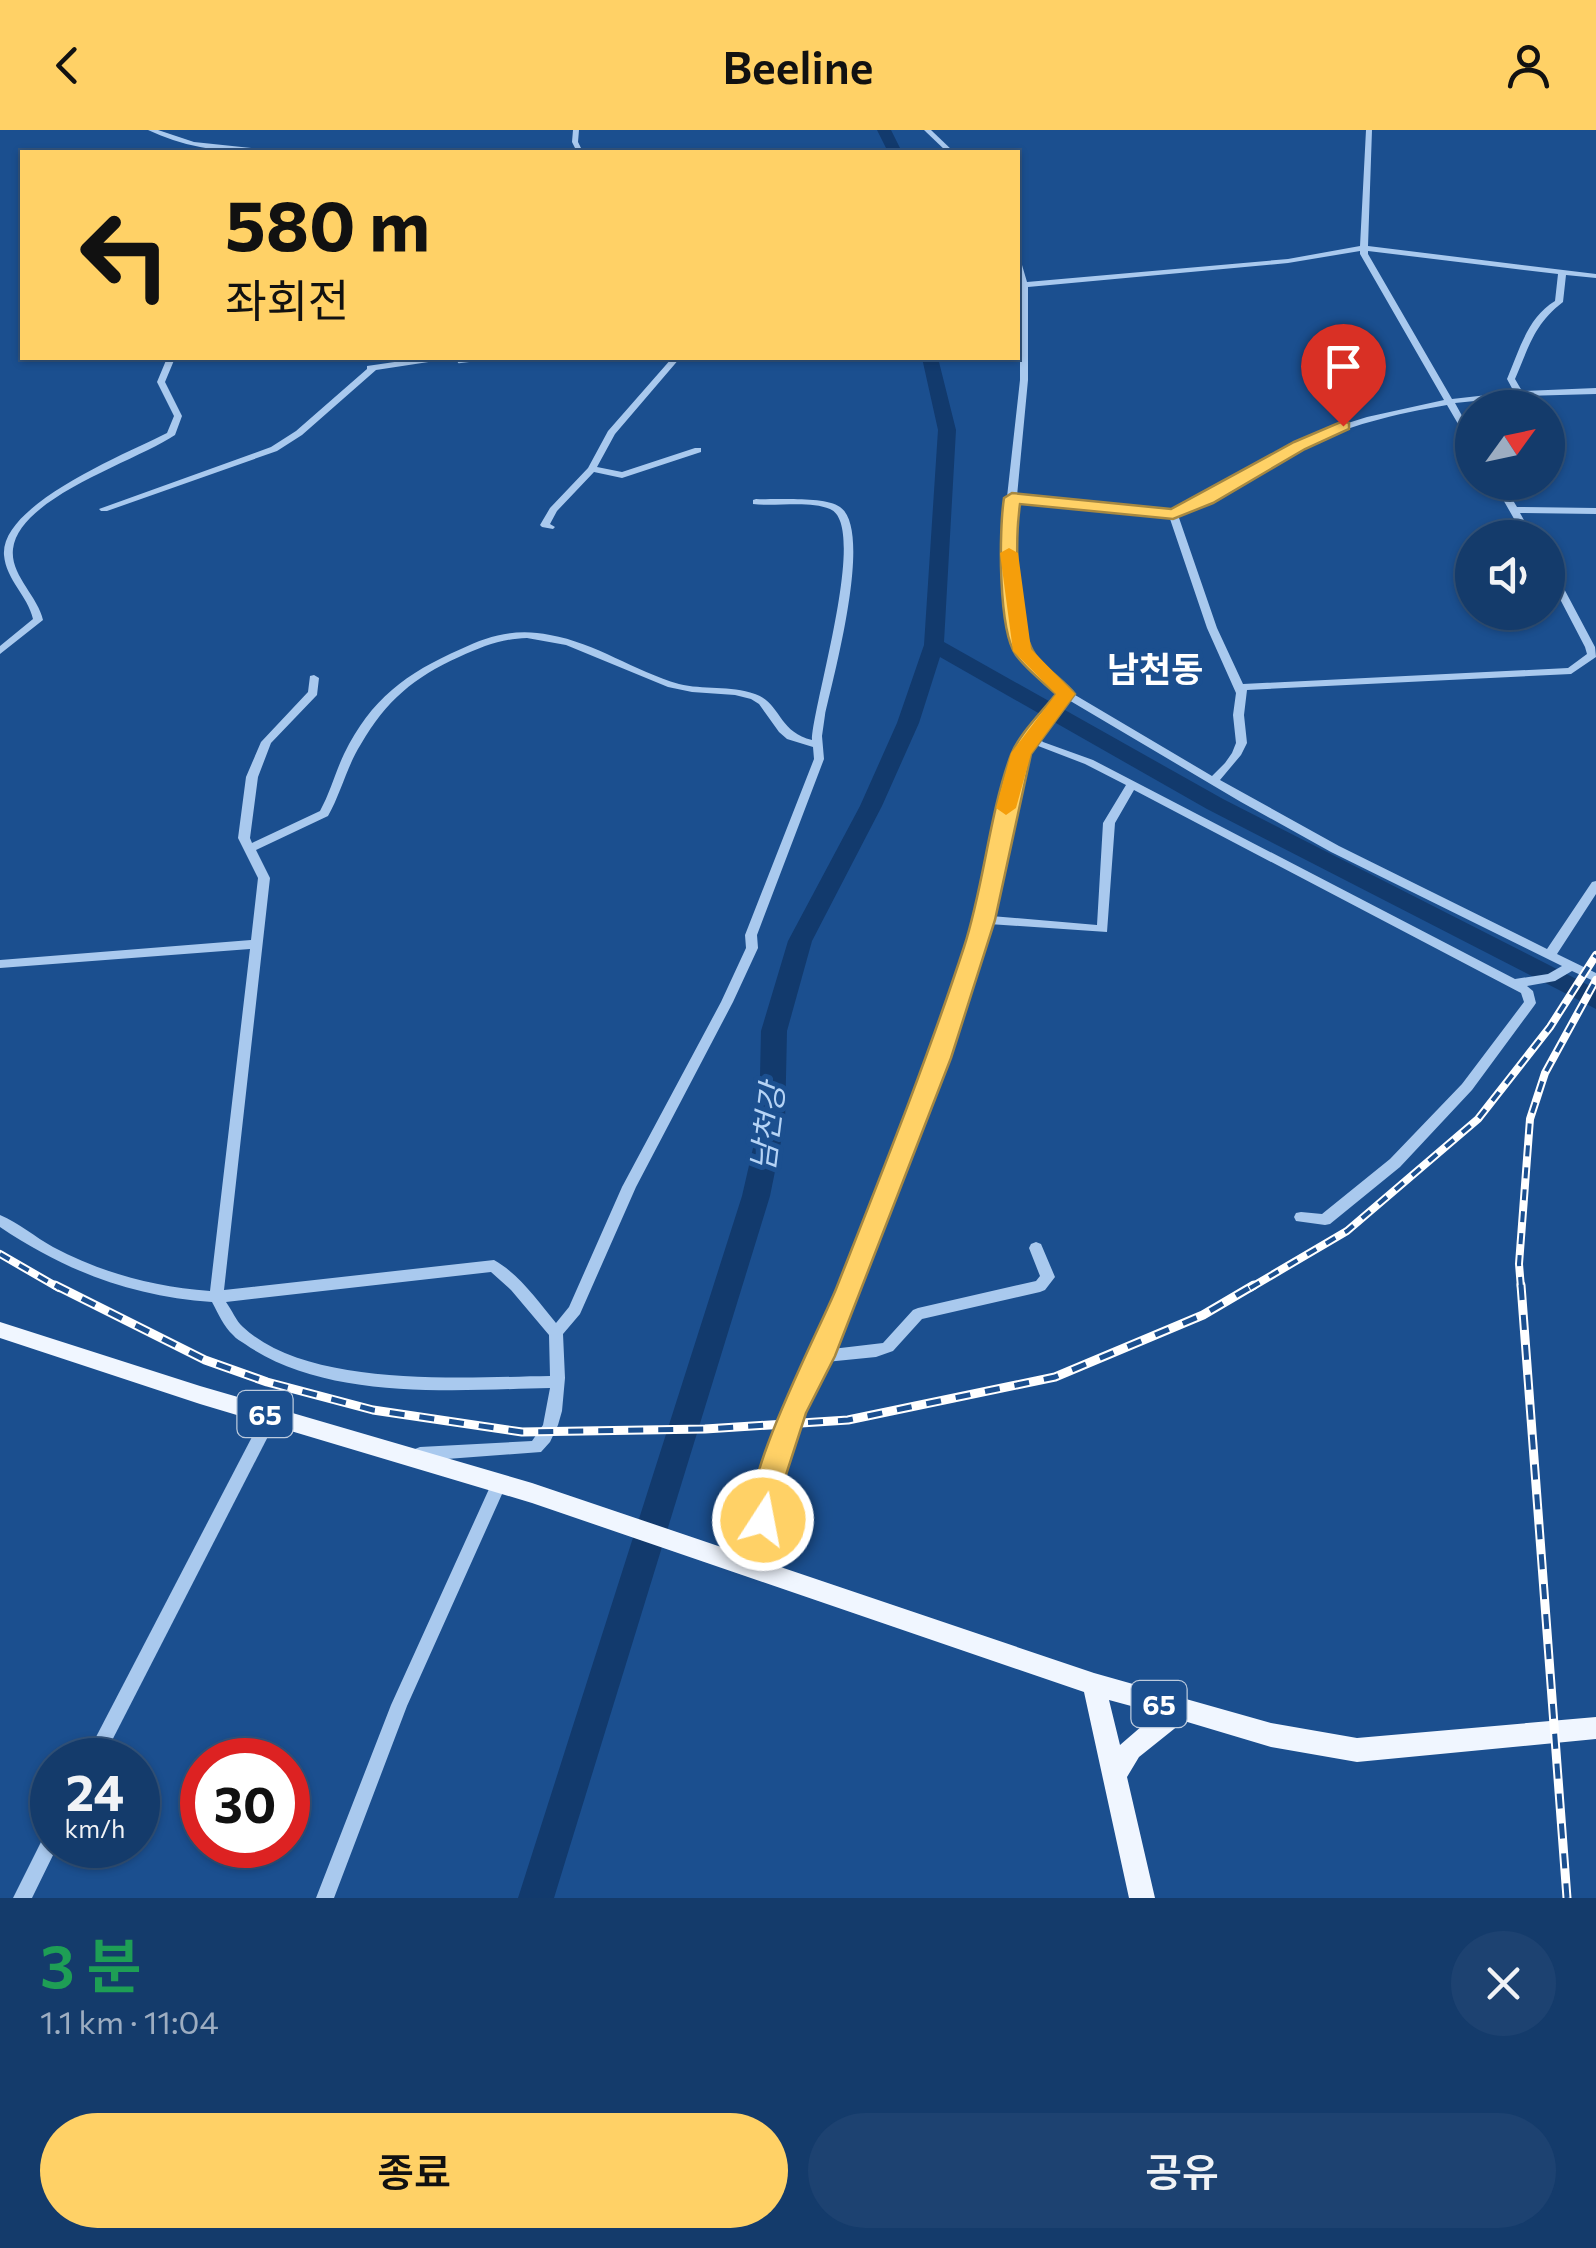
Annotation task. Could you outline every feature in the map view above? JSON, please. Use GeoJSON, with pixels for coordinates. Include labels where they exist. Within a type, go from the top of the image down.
{"type":"FeatureCollection","features":[{"type":"Feature","properties":{"kind":"main road","name":"65"},"geometry":{"type":"LineString","coordinates":[[0,1330],[271,1416],[499,1482],[736,1566],[1094,1684],[1271,1735],[1357,1750],[1596,1728]]}},
{"type":"Feature","properties":{"kind":"main road"},"geometry":{"type":"LineString","coordinates":[[1094,1684],[1142,1898]]}},
{"type":"Feature","properties":{"kind":"main road"},"geometry":{"type":"LineString","coordinates":[[1114,1776],[1131,1749],[1180,1710]]}},
{"type":"Feature","properties":{"kind":"street"},"geometry":{"type":"LineString","coordinates":[[152,130],[192,144],[251,150]]}},
{"type":"Feature","properties":{"kind":"street"},"geometry":{"type":"LineString","coordinates":[[927,130],[949,150]]}},
{"type":"Feature","properties":{"kind":"street"},"geometry":{"type":"LineString","coordinates":[[1369,130],[1364,248],[1383,290],[1455,412]]}},
{"type":"Feature","properties":{"kind":"street"},"geometry":{"type":"LineString","coordinates":[[1024,284],[1288,261],[1364,248],[1596,276]]}},
{"type":"Feature","properties":{"kind":"street"},"geometry":{"type":"LineString","coordinates":[[1020,271],[1024,284],[1024,380],[1008,533],[1011,588],[1022,651],[1063,697],[1335,850],[1596,978]]}},
{"type":"Feature","properties":{"kind":"street"},"geometry":{"type":"LineString","coordinates":[[1517,390],[1511,380],[1538,320],[1548,307],[1559,302],[1562,273]]}},
{"type":"Feature","properties":{"kind":"street"},"geometry":{"type":"LineString","coordinates":[[0,651],[38,620],[10,562],[8,544],[14,532],[52,494],[171,435],[178,416],[162,382],[169,360]]}},
{"type":"Feature","properties":{"kind":"street"},"geometry":{"type":"LineString","coordinates":[[104,508],[274,450],[299,433],[372,367],[421,360]]}},
{"type":"Feature","properties":{"kind":"street"},"geometry":{"type":"LineString","coordinates":[[550,528],[545,525],[546,519],[592,470],[611,433],[674,360]]}},
{"type":"Feature","properties":{"kind":"street"},"geometry":{"type":"LineString","coordinates":[[1565,393],[1596,391]]}},
{"type":"Feature","properties":{"kind":"street"},"geometry":{"type":"LineString","coordinates":[[1012,498],[1173,514],[1343,426],[1395,411],[1455,402]]}},
{"type":"Feature","properties":{"kind":"street"},"geometry":{"type":"LineString","coordinates":[[592,470],[622,475],[698,450]]}},
{"type":"Feature","properties":{"kind":"street"},"geometry":{"type":"LineString","coordinates":[[1508,500],[1520,520]]}},
{"type":"Feature","properties":{"kind":"street"},"geometry":{"type":"LineString","coordinates":[[409,1454],[516,1451],[536,1447],[547,1438],[556,1418],[556,1333],[574,1310],[628,1187],[752,948],[751,935],[812,782],[817,735],[844,608],[850,530],[842,514],[832,506],[756,502]]}},
{"type":"Feature","properties":{"kind":"street"},"geometry":{"type":"LineString","coordinates":[[1514,510],[1596,511]]}},
{"type":"Feature","properties":{"kind":"street"},"geometry":{"type":"LineString","coordinates":[[1173,514],[1212,628],[1240,692],[1243,745],[1236,760],[1212,781]]}},
{"type":"Feature","properties":{"kind":"street"},"geometry":{"type":"LineString","coordinates":[[1240,692],[1243,688],[1281,685],[1571,671],[1592,655],[1565,600]]}},
{"type":"Feature","properties":{"kind":"street"},"geometry":{"type":"LineString","coordinates":[[250,848],[324,814],[352,749],[392,693],[411,675],[502,636],[535,636],[585,649],[686,688],[754,696],[766,705],[782,730],[818,745]]}},
{"type":"Feature","properties":{"kind":"street"},"geometry":{"type":"LineString","coordinates":[[314,678],[313,693],[280,724],[259,756],[246,805],[244,838],[264,878],[216,1297],[222,1316],[247,1343],[316,1368],[382,1383],[555,1382]]}},
{"type":"Feature","properties":{"kind":"street"},"geometry":{"type":"LineString","coordinates":[[776,1578],[763,1520],[768,1484],[792,1412],[822,1356],[926,1096],[984,920],[1021,753],[1063,697]]}},
{"type":"Feature","properties":{"kind":"street"},"geometry":{"type":"LineString","coordinates":[[1033,738],[1132,784],[1527,991],[1530,1003],[1467,1087],[1394,1163],[1325,1220],[1301,1217]]}},
{"type":"Feature","properties":{"kind":"street"},"geometry":{"type":"LineString","coordinates":[[984,920],[1104,929],[1109,823],[1132,784]]}},
{"type":"Feature","properties":{"kind":"street"},"geometry":{"type":"LineString","coordinates":[[1549,956],[1596,885]]}},
{"type":"Feature","properties":{"kind":"street"},"geometry":{"type":"LineString","coordinates":[[0,964],[257,944]]}},
{"type":"Feature","properties":{"kind":"street"},"geometry":{"type":"LineString","coordinates":[[1516,983],[1551,978],[1569,968]]}},
{"type":"Feature","properties":{"kind":"street"},"geometry":{"type":"LineString","coordinates":[[0,1220],[44,1250],[92,1273],[177,1296],[216,1297],[494,1266],[556,1333]]}},
{"type":"Feature","properties":{"kind":"street"},"geometry":{"type":"LineString","coordinates":[[822,1356],[888,1347],[918,1314],[1040,1286],[1048,1277],[1036,1248]]}},
{"type":"Feature","properties":{"kind":"street"},"geometry":{"type":"LineString","coordinates":[[104,1738],[271,1416]]}},
{"type":"Feature","properties":{"kind":"street"},"geometry":{"type":"LineString","coordinates":[[325,1898],[399,1705],[499,1482]]}},
{"type":"Feature","properties":{"kind":"street"},"geometry":{"type":"LineString","coordinates":[[22,1898],[37,1868]]}},
{"type":"Feature","properties":{"kind":"waterway","name":"남천강"},"geometry":{"type":"LineString","coordinates":[[884,130],[894,150]]}},
{"type":"Feature","properties":{"kind":"waterway"},"geometry":{"type":"LineString","coordinates":[[459,362],[475,360]]}},
{"type":"Feature","properties":{"kind":"waterway","name":"남천강"},"geometry":{"type":"LineString","coordinates":[[930,360],[947,430],[934,645]]}},
{"type":"Feature","properties":{"kind":"waterway","name":"남천강"},"geometry":{"type":"LineString","coordinates":[[536,1898],[756,1196],[772,1122],[774,1031],[800,941],[871,806],[908,723],[934,645]]}},
{"type":"Feature","properties":{"kind":"waterway"},"geometry":{"type":"LineString","coordinates":[[934,645],[1215,804],[1596,1000]]}},
{"type":"Feature","properties":{"kind":"railway"},"geometry":{"type":"LineString","coordinates":[[1250,1288],[1347,1231],[1478,1119],[1550,1027],[1596,955]]}},
{"type":"Feature","properties":{"kind":"railway"},"geometry":{"type":"LineString","coordinates":[[1521,1288],[1519,1264],[1530,1119],[1545,1073],[1596,980]]}},
{"type":"Feature","properties":{"kind":"railway"},"geometry":{"type":"LineString","coordinates":[[0,1254],[59,1288]]}},
{"type":"Feature","properties":{"kind":"railway"},"geometry":{"type":"LineString","coordinates":[[55,1285],[205,1360],[267,1382],[373,1410],[522,1432],[705,1429],[848,1420],[1055,1377],[1203,1315],[1254,1285]]}},
{"type":"Feature","properties":{"kind":"railway"},"geometry":{"type":"LineString","coordinates":[[1521,1285],[1567,1898]]}},
{"type":"Feature","properties":{"kind":"slow traffic"},"geometry":{"type":"LineString","coordinates":[[1006,808],[1021,753],[1066,694],[1022,651],[1009,553]]}},
{"type":"Feature","properties":{"kind":"district","name":"남천동"},"geometry":{"type":"Point","coordinates":[1155,667]}},
{"type":"Feature","properties":{"kind":"route"},"geometry":{"type":"LineString","coordinates":[[763,1520],[768,1484],[792,1412],[822,1356],[940,1058],[984,920],[1021,753],[1066,694],[1022,651],[1011,588],[1008,533],[1012,498],[1173,514],[1343,426]]}}]}
